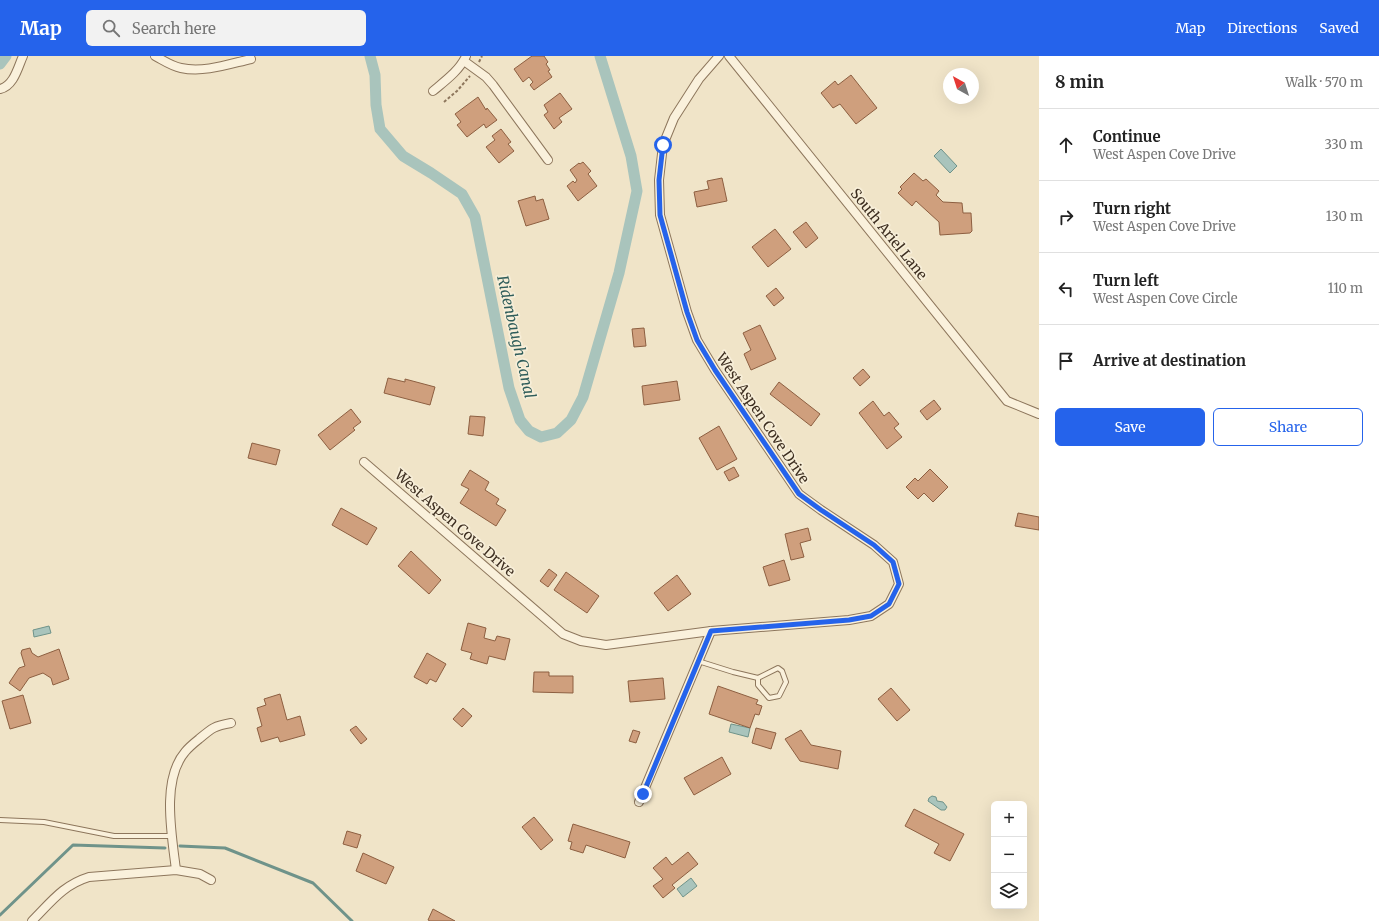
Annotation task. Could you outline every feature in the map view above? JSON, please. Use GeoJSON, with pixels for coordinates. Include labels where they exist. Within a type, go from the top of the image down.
{"type":"FeatureCollection","features":[{"type":"Feature","properties":{"kind":"street"},"geometry":{"type":"LineString","coordinates":[[0,89],[3,89],[14,78],[23,56]]}},
{"type":"Feature","properties":{"kind":"street"},"geometry":{"type":"LineString","coordinates":[[155,56],[181,68],[201,70],[251,59]]}},
{"type":"Feature","properties":{"kind":"street","name":"West Aspen Cove Drive"},"geometry":{"type":"LineString","coordinates":[[364,462],[563,634],[581,641],[606,645],[711,631],[849,620],[871,616],[889,604],[899,584],[893,562],[874,545],[799,494],[715,370],[697,340],[689,319],[660,215],[659,180],[663,145],[674,118],[699,79],[719,56]]}},
{"type":"Feature","properties":{"kind":"street","name":"South Ariel Lane"},"geometry":{"type":"LineString","coordinates":[[729,56],[1007,401],[1039,414]]}},
{"type":"Feature","properties":{"kind":"street"},"geometry":{"type":"LineString","coordinates":[[434,91],[450,77],[465,59],[474,69],[486,77],[493,85],[548,160]]}},
{"type":"Feature","properties":{"kind":"street"},"geometry":{"type":"LineString","coordinates":[[639,802],[711,631]]}},
{"type":"Feature","properties":{"kind":"street"},"geometry":{"type":"LineString","coordinates":[[176,870],[172,836],[171,790],[177,766],[185,752],[208,732],[216,726],[231,723]]}},
{"type":"Feature","properties":{"kind":"street"},"geometry":{"type":"LineString","coordinates":[[32,921],[64,889],[76,881],[89,878],[176,870],[200,874],[211,880]]}},
{"type":"Feature","properties":{"kind":"lane"},"geometry":{"type":"LineString","coordinates":[[698,661],[758,678],[778,668],[782,671],[786,682],[779,696],[769,698],[758,685],[758,678]]}},
{"type":"Feature","properties":{"kind":"lane"},"geometry":{"type":"LineString","coordinates":[[0,820],[44,822],[114,836],[172,836]]}},
{"type":"Feature","properties":{"kind":"path"},"geometry":{"type":"LineString","coordinates":[[444,102],[457,91],[482,56]]}},
{"type":"Feature","properties":{"kind":"water"},"geometry":{"type":"Polygon","coordinates":[[[941,149],[957,166],[950,173],[934,156],[941,149]]]}},
{"type":"Feature","properties":{"kind":"water"},"geometry":{"type":"Polygon","coordinates":[[[49,626],[51,633],[34,637],[33,630],[49,626]]]}},
{"type":"Feature","properties":{"kind":"water"},"geometry":{"type":"Polygon","coordinates":[[[731,724],[750,728],[748,737],[729,732],[731,724]]]}},
{"type":"Feature","properties":{"kind":"water"},"geometry":{"type":"Polygon","coordinates":[[[932,796],[936,797],[937,801],[943,802],[947,807],[945,810],[941,810],[928,801],[932,796]]]}},
{"type":"Feature","properties":{"kind":"water"},"geometry":{"type":"Polygon","coordinates":[[[691,878],[697,886],[683,897],[677,889],[691,878]]]}},
{"type":"Feature","properties":{"kind":"building"},"geometry":{"type":"Polygon","coordinates":[[[532,56],[544,56],[548,62],[546,64],[550,70],[548,71],[552,77],[534,90],[530,85],[533,82],[529,77],[523,82],[514,69],[532,56]]]}},
{"type":"Feature","properties":{"kind":"building"},"geometry":{"type":"Polygon","coordinates":[[[851,75],[877,108],[856,124],[840,104],[833,108],[821,93],[835,81],[838,85],[851,75]]]}},
{"type":"Feature","properties":{"kind":"building"},"geometry":{"type":"Polygon","coordinates":[[[560,93],[572,109],[559,118],[562,122],[554,129],[544,115],[548,112],[544,105],[560,93]]]}},
{"type":"Feature","properties":{"kind":"building"},"geometry":{"type":"Polygon","coordinates":[[[478,97],[486,110],[487,108],[497,120],[486,128],[484,124],[467,137],[457,125],[461,122],[455,114],[478,97]]]}},
{"type":"Feature","properties":{"kind":"building"},"geometry":{"type":"Polygon","coordinates":[[[501,129],[511,142],[508,144],[514,151],[499,163],[486,147],[495,140],[492,136],[501,129]]]}},
{"type":"Feature","properties":{"kind":"building"},"geometry":{"type":"Polygon","coordinates":[[[583,162],[591,171],[588,174],[597,186],[578,201],[567,186],[573,181],[575,183],[577,180],[570,170],[579,163],[580,164],[583,162]]]}},
{"type":"Feature","properties":{"kind":"building"},"geometry":{"type":"Polygon","coordinates":[[[914,173],[923,181],[926,179],[939,191],[936,195],[943,202],[962,203],[963,213],[971,213],[972,231],[970,233],[940,235],[939,222],[916,201],[912,206],[898,193],[902,189],[900,187],[914,173]]]}},
{"type":"Feature","properties":{"kind":"building"},"geometry":{"type":"Polygon","coordinates":[[[722,178],[727,201],[697,207],[694,192],[709,189],[707,181],[722,178]]]}},
{"type":"Feature","properties":{"kind":"building"},"geometry":{"type":"Polygon","coordinates":[[[535,196],[536,201],[543,199],[549,219],[526,226],[518,201],[535,196]]]}},
{"type":"Feature","properties":{"kind":"building"},"geometry":{"type":"Polygon","coordinates":[[[806,222],[818,238],[806,248],[793,232],[806,222]]]}},
{"type":"Feature","properties":{"kind":"building"},"geometry":{"type":"Polygon","coordinates":[[[775,229],[791,249],[768,267],[752,247],[775,229]]]}},
{"type":"Feature","properties":{"kind":"building"},"geometry":{"type":"Polygon","coordinates":[[[776,288],[784,298],[774,306],[766,296],[776,288]]]}},
{"type":"Feature","properties":{"kind":"building"},"geometry":{"type":"Polygon","coordinates":[[[760,325],[776,359],[751,370],[744,354],[751,350],[743,333],[760,325]]]}},
{"type":"Feature","properties":{"kind":"building"},"geometry":{"type":"Polygon","coordinates":[[[644,328],[646,346],[634,347],[632,329],[644,328]]]}},
{"type":"Feature","properties":{"kind":"building"},"geometry":{"type":"Polygon","coordinates":[[[863,369],[870,377],[860,386],[853,378],[863,369]]]}},
{"type":"Feature","properties":{"kind":"building"},"geometry":{"type":"Polygon","coordinates":[[[388,378],[405,382],[405,379],[435,387],[430,405],[384,393],[388,378]]]}},
{"type":"Feature","properties":{"kind":"building"},"geometry":{"type":"Polygon","coordinates":[[[677,381],[680,400],[644,405],[642,386],[677,381]]]}},
{"type":"Feature","properties":{"kind":"building"},"geometry":{"type":"Polygon","coordinates":[[[779,382],[820,414],[811,426],[770,394],[779,382]]]}},
{"type":"Feature","properties":{"kind":"building"},"geometry":{"type":"Polygon","coordinates":[[[934,400],[941,409],[927,420],[920,411],[934,400]]]}},
{"type":"Feature","properties":{"kind":"building"},"geometry":{"type":"Polygon","coordinates":[[[873,401],[884,416],[889,412],[899,424],[894,428],[902,437],[887,449],[859,413],[873,401]]]}},
{"type":"Feature","properties":{"kind":"building"},"geometry":{"type":"Polygon","coordinates":[[[351,409],[361,422],[353,428],[355,430],[330,450],[318,435],[351,409]]]}},
{"type":"Feature","properties":{"kind":"building"},"geometry":{"type":"Polygon","coordinates":[[[470,416],[485,417],[483,436],[468,434],[470,416]]]}},
{"type":"Feature","properties":{"kind":"building"},"geometry":{"type":"Polygon","coordinates":[[[719,426],[737,459],[717,470],[699,438],[719,426]]]}},
{"type":"Feature","properties":{"kind":"building"},"geometry":{"type":"Polygon","coordinates":[[[252,443],[280,450],[276,465],[248,458],[252,443]]]}},
{"type":"Feature","properties":{"kind":"building"},"geometry":{"type":"Polygon","coordinates":[[[734,467],[739,476],[729,481],[724,472],[734,467]]]}},
{"type":"Feature","properties":{"kind":"building"},"geometry":{"type":"Polygon","coordinates":[[[930,469],[948,487],[933,502],[924,493],[918,499],[906,487],[915,478],[918,481],[930,469]]]}},
{"type":"Feature","properties":{"kind":"building"},"geometry":{"type":"Polygon","coordinates":[[[470,470],[489,482],[485,490],[499,499],[496,504],[506,510],[496,526],[460,503],[469,489],[461,485],[470,470]]]}},
{"type":"Feature","properties":{"kind":"building"},"geometry":{"type":"Polygon","coordinates":[[[341,508],[377,528],[367,545],[332,525],[341,508]]]}},
{"type":"Feature","properties":{"kind":"building"},"geometry":{"type":"Polygon","coordinates":[[[1018,513],[1039,517],[1039,530],[1015,526],[1018,513]]]}},
{"type":"Feature","properties":{"kind":"building"},"geometry":{"type":"Polygon","coordinates":[[[808,528],[811,540],[800,543],[804,557],[791,560],[785,534],[808,528]]]}},
{"type":"Feature","properties":{"kind":"building"},"geometry":{"type":"Polygon","coordinates":[[[411,551],[441,580],[429,594],[398,566],[411,551]]]}},
{"type":"Feature","properties":{"kind":"building"},"geometry":{"type":"Polygon","coordinates":[[[784,560],[790,580],[769,586],[763,567],[784,560]]]}},
{"type":"Feature","properties":{"kind":"building"},"geometry":{"type":"Polygon","coordinates":[[[549,569],[557,575],[548,587],[540,581],[549,569]]]}},
{"type":"Feature","properties":{"kind":"building"},"geometry":{"type":"Polygon","coordinates":[[[566,572],[599,596],[587,613],[554,590],[566,572]]]}},
{"type":"Feature","properties":{"kind":"building"},"geometry":{"type":"Polygon","coordinates":[[[677,575],[691,594],[668,611],[654,593],[677,575]]]}},
{"type":"Feature","properties":{"kind":"building"},"geometry":{"type":"Polygon","coordinates":[[[468,623],[486,628],[484,638],[495,641],[497,636],[510,639],[505,660],[489,656],[487,664],[470,659],[472,653],[461,650],[468,623]]]}},
{"type":"Feature","properties":{"kind":"building"},"geometry":{"type":"Polygon","coordinates":[[[30,648],[32,653],[38,657],[59,649],[69,679],[53,685],[51,678],[43,673],[29,678],[20,691],[9,683],[19,668],[25,666],[21,653],[22,650],[30,648]]]}},
{"type":"Feature","properties":{"kind":"building"},"geometry":{"type":"Polygon","coordinates":[[[427,653],[446,664],[436,682],[430,679],[427,684],[414,677],[427,653]]]}},
{"type":"Feature","properties":{"kind":"building"},"geometry":{"type":"Polygon","coordinates":[[[534,672],[549,672],[549,676],[573,676],[573,693],[533,692],[534,672]]]}},
{"type":"Feature","properties":{"kind":"building"},"geometry":{"type":"Polygon","coordinates":[[[663,678],[665,699],[630,702],[628,681],[663,678]]]}},
{"type":"Feature","properties":{"kind":"building"},"geometry":{"type":"Polygon","coordinates":[[[718,686],[758,700],[756,704],[762,706],[759,715],[755,714],[750,728],[709,714],[718,686]]]}},
{"type":"Feature","properties":{"kind":"building"},"geometry":{"type":"Polygon","coordinates":[[[891,688],[910,710],[897,721],[878,699],[891,688]]]}},
{"type":"Feature","properties":{"kind":"building"},"geometry":{"type":"Polygon","coordinates":[[[280,694],[287,720],[300,716],[305,735],[280,742],[278,737],[261,742],[257,728],[262,726],[257,708],[266,705],[264,699],[280,694]]]}},
{"type":"Feature","properties":{"kind":"building"},"geometry":{"type":"Polygon","coordinates":[[[23,695],[31,723],[10,729],[2,701],[23,695]]]}},
{"type":"Feature","properties":{"kind":"building"},"geometry":{"type":"Polygon","coordinates":[[[463,708],[472,716],[462,727],[453,719],[463,708]]]}},
{"type":"Feature","properties":{"kind":"building"},"geometry":{"type":"Polygon","coordinates":[[[356,726],[367,739],[361,744],[350,730],[356,726]]]}},
{"type":"Feature","properties":{"kind":"building"},"geometry":{"type":"Polygon","coordinates":[[[756,728],[776,733],[771,749],[752,743],[756,728]]]}},
{"type":"Feature","properties":{"kind":"building"},"geometry":{"type":"Polygon","coordinates":[[[633,730],[640,732],[636,743],[629,741],[633,730]]]}},
{"type":"Feature","properties":{"kind":"building"},"geometry":{"type":"Polygon","coordinates":[[[801,730],[811,745],[841,751],[838,769],[800,761],[785,739],[801,730]]]}},
{"type":"Feature","properties":{"kind":"building"},"geometry":{"type":"Polygon","coordinates":[[[722,757],[731,774],[694,795],[684,778],[722,757]]]}},
{"type":"Feature","properties":{"kind":"building"},"geometry":{"type":"Polygon","coordinates":[[[914,809],[964,834],[950,861],[934,853],[939,844],[905,826],[914,809]]]}},
{"type":"Feature","properties":{"kind":"building"},"geometry":{"type":"Polygon","coordinates":[[[534,817],[553,840],[541,850],[522,827],[534,817]]]}},
{"type":"Feature","properties":{"kind":"building"},"geometry":{"type":"Polygon","coordinates":[[[573,824],[630,842],[625,858],[586,845],[583,853],[570,849],[572,842],[568,841],[573,824]]]}},
{"type":"Feature","properties":{"kind":"building"},"geometry":{"type":"Polygon","coordinates":[[[347,831],[361,835],[357,848],[343,844],[347,831]]]}},
{"type":"Feature","properties":{"kind":"building"},"geometry":{"type":"Polygon","coordinates":[[[688,852],[698,864],[672,885],[675,888],[663,898],[653,886],[663,879],[653,868],[666,857],[672,865],[688,852]]]}},
{"type":"Feature","properties":{"kind":"building"},"geometry":{"type":"Polygon","coordinates":[[[363,853],[394,867],[386,884],[356,871],[363,853]]]}},
{"type":"Feature","properties":{"kind":"building"},"geometry":{"type":"Polygon","coordinates":[[[433,909],[455,921],[428,920],[433,909]]]}},
{"type":"Feature","properties":{"kind":"waterway","name":"Ridenbaugh Canal"},"geometry":{"type":"LineString","coordinates":[[0,64],[6,56]]}},
{"type":"Feature","properties":{"kind":"waterway","name":"Ridenbaugh Canal"},"geometry":{"type":"LineString","coordinates":[[370,56],[375,75],[376,105],[380,129],[403,156],[462,194],[475,217],[509,388],[520,420],[529,431],[541,437],[557,433],[571,420],[583,397],[619,273],[637,191],[631,156],[600,56]]}},
{"type":"Feature","properties":{"kind":"waterway"},"geometry":{"type":"LineString","coordinates":[[0,915],[73,845],[165,848]]}},
{"type":"Feature","properties":{"kind":"waterway"},"geometry":{"type":"LineString","coordinates":[[180,846],[225,848],[313,883],[352,921]]}},
{"type":"Feature","properties":{"kind":"route"},"geometry":{"type":"LineString","coordinates":[[643,794],[711,631],[849,620],[871,616],[889,604],[899,584],[893,562],[874,545],[799,494],[715,370],[697,340],[669,252],[660,215],[659,180],[663,145]]}}]}
